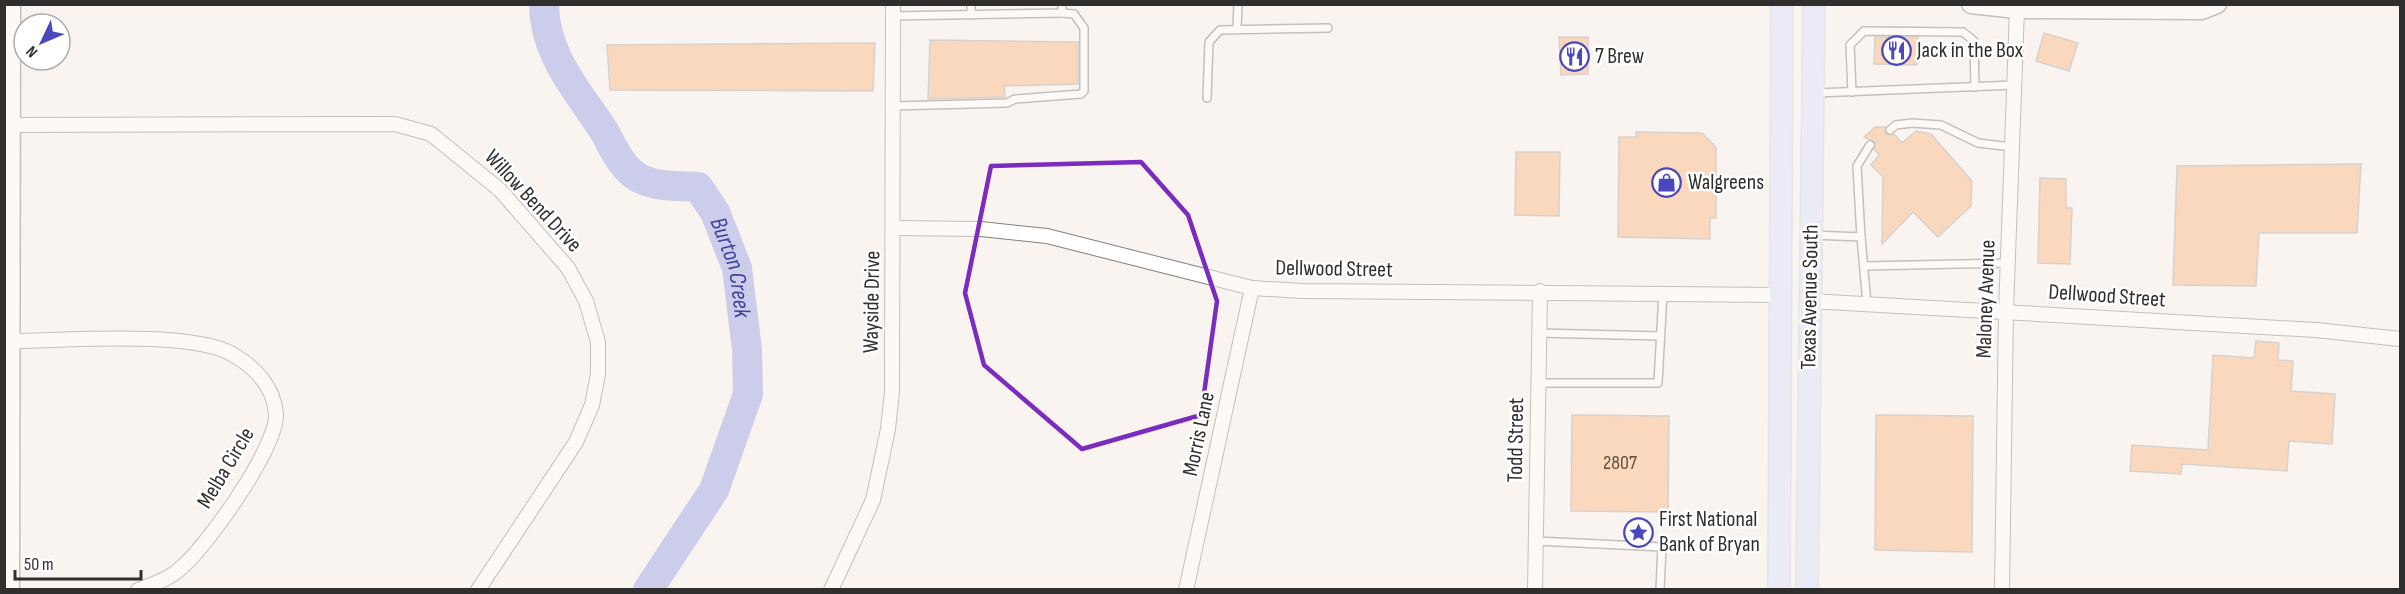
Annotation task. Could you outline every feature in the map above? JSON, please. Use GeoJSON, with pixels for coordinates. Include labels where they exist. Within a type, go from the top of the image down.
{"type":"FeatureCollection","features":[{"type":"Feature","properties":{"kind":"main road","name":"Texas Avenue South"},"geometry":{"type":"LineString","coordinates":[[1779,590],[1782,4]]}},
{"type":"Feature","properties":{"kind":"main road","name":"Texas Avenue South"},"geometry":{"type":"LineString","coordinates":[[1807,590],[1814,4]]}},
{"type":"Feature","properties":{"kind":"street"},"geometry":{"type":"LineString","coordinates":[[10,590],[7,380],[10,340],[11,4]]}},
{"type":"Feature","properties":{"kind":"street"},"geometry":{"type":"LineString","coordinates":[[1971,4],[2017,9],[2202,10],[2217,4]]}},
{"type":"Feature","properties":{"kind":"street","name":"Maloney Avenue"},"geometry":{"type":"LineString","coordinates":[[2002,590],[2006,311],[2017,9]]}},
{"type":"Feature","properties":{"kind":"street","name":"Wayside Drive"},"geometry":{"type":"LineString","coordinates":[[831,590],[873,500],[888,429],[892,392],[893,10]]}},
{"type":"Feature","properties":{"kind":"street","name":"Willow Bend Drive"},"geometry":{"type":"LineString","coordinates":[[9,125],[395,124],[431,134],[500,190],[568,268],[586,302],[598,342],[598,374],[592,405],[576,442],[478,590]]}},
{"type":"Feature","properties":{"kind":"street","name":"Dellwood Street"},"geometry":{"type":"LineString","coordinates":[[894,228],[981,229],[1047,236],[1252,288],[1302,291],[1540,291],[1781,295]]}},
{"type":"Feature","properties":{"kind":"street","name":"Morris Lane"},"geometry":{"type":"LineString","coordinates":[[1186,590],[1252,288]]}},
{"type":"Feature","properties":{"kind":"street","name":"Todd Street"},"geometry":{"type":"LineString","coordinates":[[1535,590],[1540,291]]}},
{"type":"Feature","properties":{"kind":"street","name":"Dellwood Street"},"geometry":{"type":"LineString","coordinates":[[1810,301],[2316,330],[2400,339]]}},
{"type":"Feature","properties":{"kind":"street","name":"Melba Circle"},"geometry":{"type":"LineString","coordinates":[[10,340],[169,340],[204,344],[231,354],[258,373],[273,399],[276,416],[271,442],[198,551],[181,568],[157,583],[138,590]]}},
{"type":"Feature","properties":{"kind":"lane"},"geometry":{"type":"LineString","coordinates":[[971,4],[971,15]]}},
{"type":"Feature","properties":{"kind":"lane"},"geometry":{"type":"LineString","coordinates":[[1238,4],[1238,28]]}},
{"type":"Feature","properties":{"kind":"lane"},"geometry":{"type":"LineString","coordinates":[[893,10],[971,15],[1062,9],[1074,14],[1084,27],[1084,91],[1082,94],[1015,99],[1007,103],[893,106]]}},
{"type":"Feature","properties":{"kind":"lane"},"geometry":{"type":"LineString","coordinates":[[1207,98],[1209,42],[1220,30],[1329,28]]}},
{"type":"Feature","properties":{"kind":"lane"},"geometry":{"type":"LineString","coordinates":[[1852,92],[1850,45],[1864,31],[1963,32],[1974,40],[1975,87]]}},
{"type":"Feature","properties":{"kind":"lane"},"geometry":{"type":"LineString","coordinates":[[1814,93],[2014,85]]}},
{"type":"Feature","properties":{"kind":"lane"},"geometry":{"type":"LineString","coordinates":[[1890,130],[1896,125],[1912,123],[1941,125],[1978,143],[2012,147]]}},
{"type":"Feature","properties":{"kind":"lane"},"geometry":{"type":"LineString","coordinates":[[1867,304],[1857,166],[1870,145]]}},
{"type":"Feature","properties":{"kind":"lane"},"geometry":{"type":"LineString","coordinates":[[1810,235],[1861,237]]}},
{"type":"Feature","properties":{"kind":"lane"},"geometry":{"type":"LineString","coordinates":[[1864,266],[2008,263]]}},
{"type":"Feature","properties":{"kind":"lane"},"geometry":{"type":"LineString","coordinates":[[1539,383],[1658,382],[1663,293]]}},
{"type":"Feature","properties":{"kind":"lane"},"geometry":{"type":"LineString","coordinates":[[1539,333],[1660,336]]}},
{"type":"Feature","properties":{"kind":"lane"},"geometry":{"type":"LineString","coordinates":[[1536,541],[1662,547],[1660,590]]}},
{"type":"Feature","properties":{"kind":"highlighted area"},"geometry":{"type":"Polygon","coordinates":[[[1141,162],[1188,215],[1217,301],[1201,415],[1082,449],[984,365],[965,293],[991,166],[1141,162]]]}},
{"type":"Feature","properties":{"kind":"building"},"geometry":{"type":"Polygon","coordinates":[[[2044,33],[2078,43],[2069,71],[2036,61],[2044,33]]]}},
{"type":"Feature","properties":{"kind":"building","name":"7 Brew"},"geometry":{"type":"Polygon","coordinates":[[[1559,37],[1588,37],[1588,74],[1561,75],[1559,37]]]}},
{"type":"Feature","properties":{"kind":"building","name":"Jack in the Box"},"geometry":{"type":"Polygon","coordinates":[[[1875,37],[1918,37],[1917,65],[1874,64],[1875,37]]]}},
{"type":"Feature","properties":{"kind":"building"},"geometry":{"type":"Polygon","coordinates":[[[930,40],[1078,42],[1078,84],[1004,86],[1005,97],[928,99],[930,40]]]}},
{"type":"Feature","properties":{"kind":"building"},"geometry":{"type":"Polygon","coordinates":[[[875,43],[873,91],[610,90],[607,45],[875,43]]]}},
{"type":"Feature","properties":{"kind":"building"},"geometry":{"type":"Polygon","coordinates":[[[1875,127],[1886,127],[1886,134],[1894,134],[1902,143],[1916,131],[1931,134],[1972,181],[1971,206],[1938,237],[1913,212],[1882,244],[1883,177],[1871,165],[1879,155],[1874,149],[1875,142],[1864,137],[1875,127]]]}},
{"type":"Feature","properties":{"kind":"building","name":"Walgreens"},"geometry":{"type":"Polygon","coordinates":[[[1636,132],[1702,133],[1716,147],[1716,218],[1710,218],[1710,239],[1618,237],[1619,137],[1636,137],[1636,132]]]}},
{"type":"Feature","properties":{"kind":"building"},"geometry":{"type":"Polygon","coordinates":[[[1516,152],[1560,152],[1559,216],[1515,215],[1516,152]]]}},
{"type":"Feature","properties":{"kind":"building"},"geometry":{"type":"Polygon","coordinates":[[[2361,164],[2357,233],[2259,233],[2256,286],[2173,285],[2177,166],[2361,164]]]}},
{"type":"Feature","properties":{"kind":"building"},"geometry":{"type":"Polygon","coordinates":[[[2040,178],[2066,179],[2066,208],[2072,208],[2070,264],[2038,263],[2040,178]]]}},
{"type":"Feature","properties":{"kind":"building"},"geometry":{"type":"Polygon","coordinates":[[[2256,341],[2279,343],[2278,360],[2293,361],[2291,391],[2335,394],[2332,444],[2289,441],[2287,471],[2182,464],[2181,474],[2130,471],[2132,445],[2208,450],[2213,355],[2254,358],[2256,341]]]}},
{"type":"Feature","properties":{"kind":"building"},"geometry":{"type":"Polygon","coordinates":[[[1572,415],[1669,416],[1668,512],[1571,511],[1572,415]]]}},
{"type":"Feature","properties":{"kind":"building"},"geometry":{"type":"Polygon","coordinates":[[[1876,415],[1973,416],[1972,552],[1875,550],[1876,415]]]}},
{"type":"Feature","properties":{"kind":"waterway","name":"Burton Creek"},"geometry":{"type":"LineString","coordinates":[[544,4],[550,40],[556,56],[623,163],[633,174],[645,181],[668,186],[698,187],[715,212],[737,268],[747,350],[748,394],[714,490],[648,590]]}},
{"type":"Feature","properties":{"kind":"place","name":"Jack in the Box"},"geometry":{"type":"Point","coordinates":[1896,50]}},
{"type":"Feature","properties":{"kind":"place","name":"7 Brew"},"geometry":{"type":"Point","coordinates":[1574,56]}},
{"type":"Feature","properties":{"kind":"place","name":"Walgreens"},"geometry":{"type":"Point","coordinates":[1667,182]}},
{"type":"Feature","properties":{"kind":"place","name":"First National Bank of Bryan"},"geometry":{"type":"Point","coordinates":[1638,532]}}]}
